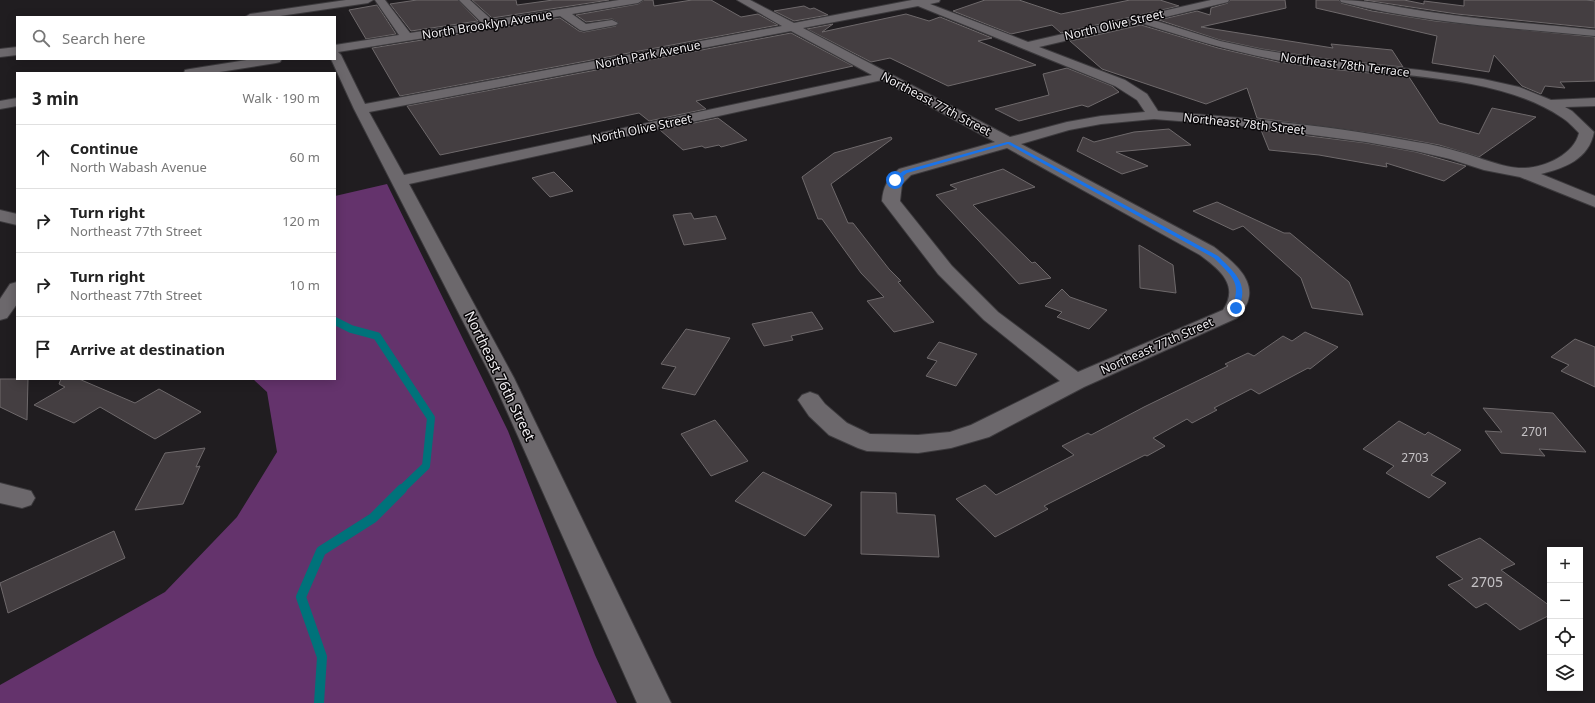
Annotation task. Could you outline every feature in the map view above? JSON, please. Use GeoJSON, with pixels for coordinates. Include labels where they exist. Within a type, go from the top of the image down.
{"type":"FeatureCollection","features":[{"type":"Feature","properties":{"kind":"street"},"geometry":{"type":"LineString","coordinates":[[257,16],[368,0]]}},
{"type":"Feature","properties":{"kind":"street"},"geometry":{"type":"LineString","coordinates":[[380,0],[407,38]]}},
{"type":"Feature","properties":{"kind":"street"},"geometry":{"type":"LineString","coordinates":[[464,0],[489,24]]}},
{"type":"Feature","properties":{"kind":"street","name":"North Brooklyn Avenue"},"geometry":{"type":"LineString","coordinates":[[336,49],[635,0]]}},
{"type":"Feature","properties":{"kind":"street","name":"Northeast 77th Street"},"geometry":{"type":"LineString","coordinates":[[742,0],[1207,251],[1224,264],[1234,275],[1239,286],[1239,301],[1230,314],[1076,382],[980,430],[951,440],[918,444],[867,442],[838,429],[817,410],[810,400]]}},
{"type":"Feature","properties":{"kind":"street","name":"North Park Avenue"},"geometry":{"type":"LineString","coordinates":[[361,109],[791,27],[916,1],[935,0]]}},
{"type":"Feature","properties":{"kind":"street","name":"North Olive Street"},"geometry":{"type":"LineString","coordinates":[[1027,46],[1224,0]]}},
{"type":"Feature","properties":{"kind":"street"},"geometry":{"type":"LineString","coordinates":[[1346,0],[1379,8],[1420,15],[1595,33]]}},
{"type":"Feature","properties":{"kind":"street"},"geometry":{"type":"LineString","coordinates":[[916,1],[1120,83],[1142,97],[1154,115]]}},
{"type":"Feature","properties":{"kind":"street"},"geometry":{"type":"LineString","coordinates":[[553,4],[584,28],[612,23]]}},
{"type":"Feature","properties":{"kind":"street","name":"Northeast 78th Terrace"},"geometry":{"type":"LineString","coordinates":[[1140,19],[1214,43],[1260,54],[1318,63],[1456,78],[1502,87],[1551,104]]}},
{"type":"Feature","properties":{"kind":"street"},"geometry":{"type":"LineString","coordinates":[[0,53],[16,51]]}},
{"type":"Feature","properties":{"kind":"street","name":"Northeast 76th Street"},"geometry":{"type":"LineString","coordinates":[[336,56],[361,109],[503,378],[654,703]]}},
{"type":"Feature","properties":{"kind":"street"},"geometry":{"type":"LineString","coordinates":[[196,72],[270,60]]}},
{"type":"Feature","properties":{"kind":"street","name":"North Olive Street"},"geometry":{"type":"LineString","coordinates":[[400,181],[883,76]]}},
{"type":"Feature","properties":{"kind":"street"},"geometry":{"type":"LineString","coordinates":[[0,105],[16,102]]}},
{"type":"Feature","properties":{"kind":"street"},"geometry":{"type":"LineString","coordinates":[[1551,104],[1595,102]]}},
{"type":"Feature","properties":{"kind":"street"},"geometry":{"type":"LineString","coordinates":[[1524,173],[1539,170],[1559,163],[1573,155],[1587,139],[1587,132],[1580,124],[1570,115],[1551,104]]}},
{"type":"Feature","properties":{"kind":"street","name":"Northeast 78th Street"},"geometry":{"type":"LineString","coordinates":[[1076,382],[991,316],[945,270],[891,201],[891,190],[895,180],[905,172],[1087,122],[1154,115],[1254,124],[1390,141],[1442,152],[1490,167],[1524,173],[1595,202]]}},
{"type":"Feature","properties":{"kind":"street"},"geometry":{"type":"LineString","coordinates":[[0,215],[16,220]]}},
{"type":"Feature","properties":{"kind":"street"},"geometry":{"type":"LineString","coordinates":[[0,314],[16,290]]}},
{"type":"Feature","properties":{"kind":"shaded area"},"geometry":{"type":"Polygon","coordinates":[[[387,184],[508,431],[595,655],[617,703],[0,703],[0,685],[165,592],[237,517],[277,452],[267,392],[254,380],[336,380],[336,196],[387,184]]]}},
{"type":"Feature","properties":{"kind":"building"},"geometry":{"type":"Polygon","coordinates":[[[417,0],[458,0],[478,21],[411,31],[390,4],[417,0]]]}},
{"type":"Feature","properties":{"kind":"building"},"geometry":{"type":"Polygon","coordinates":[[[472,0],[516,0],[517,5],[553,0],[609,0],[492,18],[472,0]]]}},
{"type":"Feature","properties":{"kind":"building"},"geometry":{"type":"Polygon","coordinates":[[[644,0],[653,0],[654,6],[692,0],[711,0],[741,17],[758,14],[778,25],[400,96],[372,48],[560,18],[579,31],[584,32],[616,26],[619,23],[612,19],[586,22],[576,15],[638,4],[644,0]]]}},
{"type":"Feature","properties":{"kind":"building"},"geometry":{"type":"Polygon","coordinates":[[[985,0],[1019,0],[1061,14],[1130,0],[1160,0],[1179,6],[1061,33],[1052,25],[1011,34],[953,11],[985,0]]]}},
{"type":"Feature","properties":{"kind":"building"},"geometry":{"type":"Polygon","coordinates":[[[1230,0],[1285,0],[1286,8],[1201,27],[1333,48],[1331,44],[1392,50],[1403,67],[1326,59],[1262,49],[1220,40],[1159,20],[1197,11],[1210,15],[1211,8],[1228,3],[1230,0]]]}},
{"type":"Feature","properties":{"kind":"building"},"geometry":{"type":"Polygon","coordinates":[[[1316,0],[1339,0],[1341,3],[1372,11],[1435,21],[1595,37],[1595,81],[1560,82],[1565,88],[1545,86],[1541,94],[1522,86],[1494,55],[1489,72],[1432,63],[1437,36],[1316,8],[1316,0]]]}},
{"type":"Feature","properties":{"kind":"building"},"geometry":{"type":"Polygon","coordinates":[[[1364,0],[1404,0],[1424,4],[1424,1],[1464,6],[1464,0],[1595,1],[1595,28],[1457,14],[1364,0]]]}},
{"type":"Feature","properties":{"kind":"building"},"geometry":{"type":"Polygon","coordinates":[[[377,5],[396,34],[366,39],[349,10],[377,5]]]}},
{"type":"Feature","properties":{"kind":"building"},"geometry":{"type":"Polygon","coordinates":[[[804,6],[810,9],[814,8],[828,15],[794,21],[774,11],[804,6]]]}},
{"type":"Feature","properties":{"kind":"building"},"geometry":{"type":"Polygon","coordinates":[[[906,14],[929,21],[940,17],[992,38],[978,41],[1036,65],[948,86],[890,58],[871,62],[807,29],[833,24],[822,32],[906,14]]]}},
{"type":"Feature","properties":{"kind":"building"},"geometry":{"type":"Polygon","coordinates":[[[1141,25],[1218,48],[1278,62],[1409,77],[1439,123],[1479,134],[1492,108],[1536,117],[1479,157],[1439,145],[1384,135],[1257,118],[1247,88],[1206,104],[1102,69],[1070,41],[1141,25]]]}},
{"type":"Feature","properties":{"kind":"building"},"geometry":{"type":"Polygon","coordinates":[[[791,33],[853,66],[696,101],[706,109],[649,121],[639,113],[440,155],[407,106],[791,33]]]}},
{"type":"Feature","properties":{"kind":"building"},"geometry":{"type":"Polygon","coordinates":[[[1067,68],[1112,86],[1119,92],[1088,107],[1082,105],[1019,121],[995,109],[1049,95],[1043,74],[1067,68]]]}},
{"type":"Feature","properties":{"kind":"building"},"geometry":{"type":"Polygon","coordinates":[[[718,118],[747,140],[721,147],[719,145],[705,148],[702,146],[683,150],[660,130],[718,118]]]}},
{"type":"Feature","properties":{"kind":"building"},"geometry":{"type":"Polygon","coordinates":[[[1169,129],[1191,145],[1116,152],[1148,166],[1122,174],[1077,151],[1083,137],[1094,142],[1134,132],[1169,129]]]}},
{"type":"Feature","properties":{"kind":"building"},"geometry":{"type":"Polygon","coordinates":[[[1261,130],[1366,143],[1416,152],[1466,166],[1444,181],[1386,163],[1387,167],[1319,155],[1269,150],[1261,130]]]}},
{"type":"Feature","properties":{"kind":"building"},"geometry":{"type":"Polygon","coordinates":[[[891,137],[892,139],[831,184],[848,223],[853,223],[889,269],[901,281],[898,282],[934,322],[894,332],[867,301],[884,297],[861,273],[822,219],[818,219],[802,177],[834,153],[891,137]]]}},
{"type":"Feature","properties":{"kind":"building"},"geometry":{"type":"Polygon","coordinates":[[[1003,169],[1035,187],[973,205],[1032,263],[1035,262],[1051,278],[1019,284],[936,195],[957,189],[950,185],[1003,169]]]}},
{"type":"Feature","properties":{"kind":"building"},"geometry":{"type":"Polygon","coordinates":[[[554,172],[573,191],[550,197],[532,178],[554,172]]]}},
{"type":"Feature","properties":{"kind":"building"},"geometry":{"type":"Polygon","coordinates":[[[1217,202],[1284,233],[1290,233],[1349,282],[1363,315],[1312,308],[1301,278],[1243,226],[1233,230],[1193,211],[1217,202]]]}},
{"type":"Feature","properties":{"kind":"building"},"geometry":{"type":"Polygon","coordinates":[[[691,213],[694,219],[716,216],[726,239],[684,245],[673,215],[691,213]]]}},
{"type":"Feature","properties":{"kind":"building"},"geometry":{"type":"Polygon","coordinates":[[[1139,245],[1173,265],[1176,293],[1140,288],[1139,245]]]}},
{"type":"Feature","properties":{"kind":"building"},"geometry":{"type":"Polygon","coordinates":[[[1062,289],[1070,297],[1107,310],[1089,329],[1057,317],[1062,312],[1045,306],[1062,289]]]}},
{"type":"Feature","properties":{"kind":"building"},"geometry":{"type":"Polygon","coordinates":[[[812,312],[823,329],[791,336],[793,340],[764,346],[752,324],[812,312]]]}},
{"type":"Feature","properties":{"kind":"building"},"geometry":{"type":"Polygon","coordinates":[[[686,329],[730,338],[695,395],[662,388],[676,367],[661,364],[686,329]]]}},
{"type":"Feature","properties":{"kind":"building"},"geometry":{"type":"Polygon","coordinates":[[[1305,332],[1338,347],[1310,369],[1308,368],[1259,394],[1251,389],[1214,408],[1217,410],[1192,423],[1187,419],[1153,438],[1165,446],[1044,506],[1048,509],[995,537],[956,499],[985,485],[996,495],[1074,455],[1062,446],[1088,433],[1091,435],[1228,366],[1225,364],[1248,353],[1254,356],[1283,336],[1292,341],[1305,332]]]}},
{"type":"Feature","properties":{"kind":"building"},"geometry":{"type":"Polygon","coordinates":[[[1575,339],[1595,347],[1595,387],[1561,371],[1569,365],[1551,357],[1575,339]]]}},
{"type":"Feature","properties":{"kind":"building"},"geometry":{"type":"Polygon","coordinates":[[[939,342],[977,354],[956,386],[926,376],[937,361],[927,358],[939,342]]]}},
{"type":"Feature","properties":{"kind":"building"},"geometry":{"type":"Polygon","coordinates":[[[0,379],[28,380],[27,420],[0,407],[0,379]]]}},
{"type":"Feature","properties":{"kind":"building"},"geometry":{"type":"Polygon","coordinates":[[[61,380],[81,380],[135,403],[159,389],[201,412],[155,439],[100,407],[74,423],[34,405],[65,387],[59,384],[61,380]]]}},
{"type":"Feature","properties":{"kind":"building"},"geometry":{"type":"Polygon","coordinates":[[[1483,408],[1553,413],[1586,452],[1539,449],[1545,456],[1501,453],[1485,431],[1502,432],[1483,408]]]}},
{"type":"Feature","properties":{"kind":"building"},"geometry":{"type":"Polygon","coordinates":[[[715,420],[748,461],[711,476],[681,434],[715,420]]]}},
{"type":"Feature","properties":{"kind":"building"},"geometry":{"type":"Polygon","coordinates":[[[1399,421],[1425,435],[1428,432],[1461,450],[1431,475],[1446,483],[1429,498],[1386,473],[1394,466],[1363,449],[1399,421]]]}},
{"type":"Feature","properties":{"kind":"building"},"geometry":{"type":"Polygon","coordinates":[[[205,448],[196,467],[200,466],[183,504],[135,510],[165,453],[205,448]]]}},
{"type":"Feature","properties":{"kind":"building"},"geometry":{"type":"Polygon","coordinates":[[[763,472],[832,505],[805,536],[735,501],[763,472]]]}},
{"type":"Feature","properties":{"kind":"building"},"geometry":{"type":"Polygon","coordinates":[[[861,492],[896,493],[897,513],[935,515],[939,557],[861,554],[861,492]]]}},
{"type":"Feature","properties":{"kind":"building"},"geometry":{"type":"Polygon","coordinates":[[[114,531],[125,558],[8,613],[0,583],[114,531]]]}},
{"type":"Feature","properties":{"kind":"building"},"geometry":{"type":"Polygon","coordinates":[[[1480,538],[1515,564],[1501,570],[1547,604],[1547,616],[1520,630],[1486,603],[1476,608],[1448,585],[1463,579],[1436,557],[1480,538]]]}},
{"type":"Feature","properties":{"kind":"waterway"},"geometry":{"type":"LineString","coordinates":[[336,322],[351,329],[377,336],[431,418],[426,466],[401,490]]}},
{"type":"Feature","properties":{"kind":"waterway"},"geometry":{"type":"LineString","coordinates":[[319,703],[322,657],[301,597],[321,551],[373,518],[401,490]]}},
{"type":"Feature","properties":{"kind":"route"},"geometry":{"type":"LineString","coordinates":[[895,180],[905,172],[1009,143],[1216,257],[1234,275],[1239,286],[1240,294],[1236,308]]}}]}
